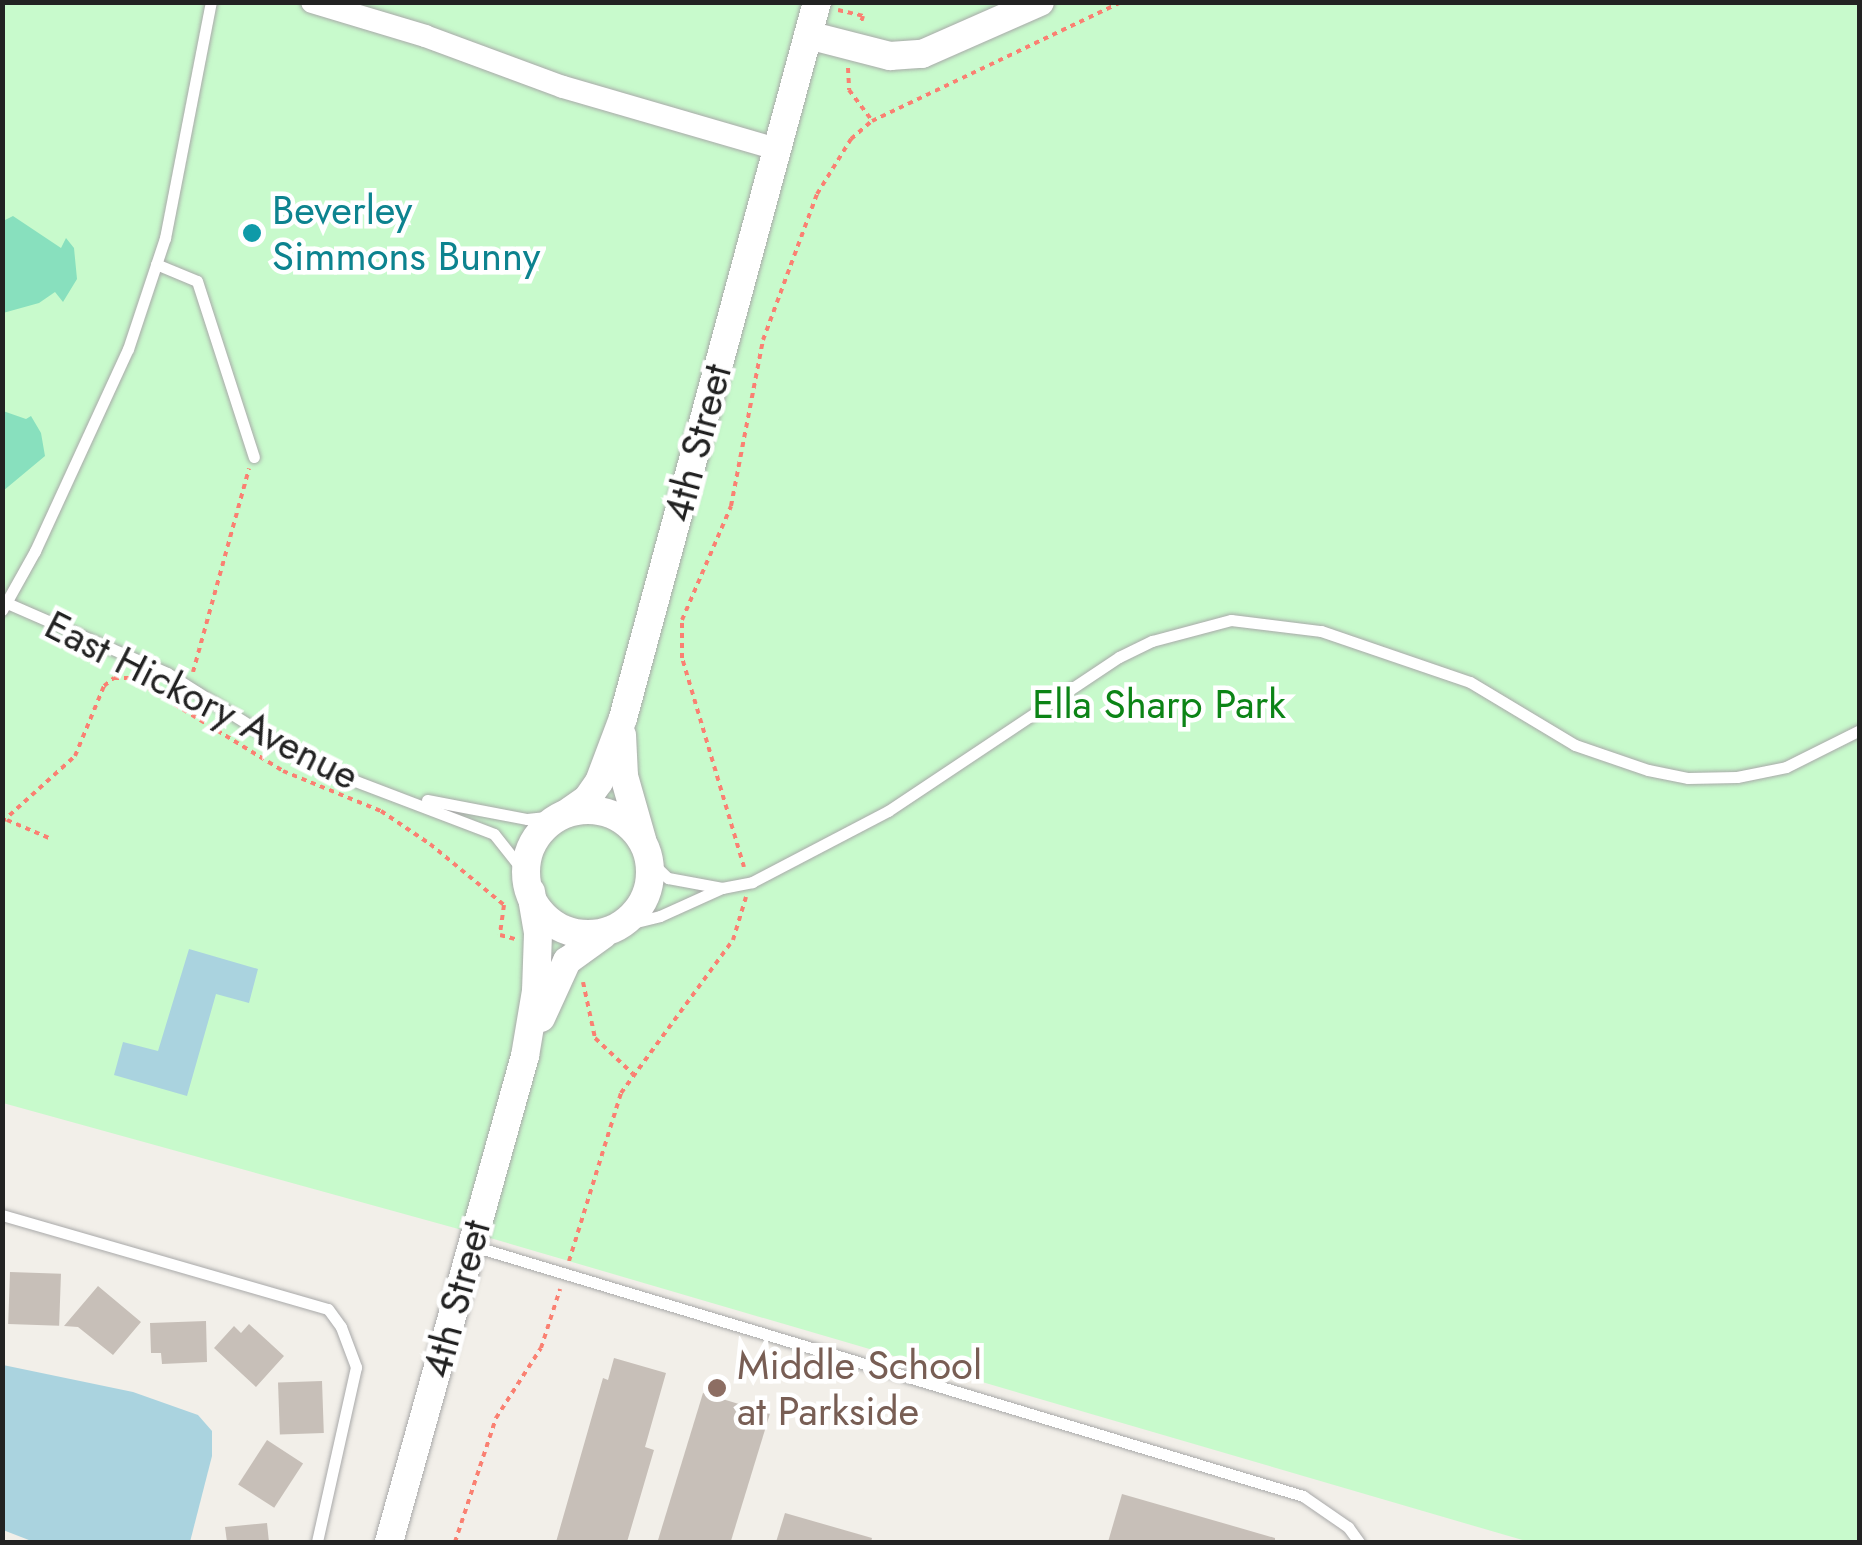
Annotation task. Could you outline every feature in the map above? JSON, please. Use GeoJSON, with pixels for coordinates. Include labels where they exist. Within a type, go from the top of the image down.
{"type":"FeatureCollection","features":[{"type":"Feature","properties":{"kind":"street"},"geometry":{"type":"LineString","coordinates":[[312,2],[425,36],[774,159]]}},
{"type":"Feature","properties":{"kind":"street","name":"4th Street"},"geometry":{"type":"LineString","coordinates":[[562,814],[587,798],[599,782],[623,718],[817,2]]}},
{"type":"Feature","properties":{"kind":"street"},"geometry":{"type":"LineString","coordinates":[[808,34],[890,56],[922,54],[1040,2]]}},
{"type":"Feature","properties":{"kind":"street","name":"4th Street"},"geometry":{"type":"LineString","coordinates":[[623,718],[624,776],[646,852]]}},
{"type":"Feature","properties":{"kind":"street"},"geometry":{"type":"LineString","coordinates":[[562,814],[609,814],[626,822],[646,852],[645,894],[614,929],[586,936],[560,929],[544,917],[530,884],[534,841],[562,814]]}},
{"type":"Feature","properties":{"kind":"street","name":"4th Street"},"geometry":{"type":"LineString","coordinates":[[525,1056],[536,991],[538,932],[530,884]]}},
{"type":"Feature","properties":{"kind":"street","name":"4th Street"},"geometry":{"type":"LineString","coordinates":[[388,1542],[468,1244],[525,1056],[568,960],[614,929]]}},
{"type":"Feature","properties":{"kind":"lane"},"geometry":{"type":"LineString","coordinates":[[5,607],[114,384],[156,264],[174,198],[211,2]]}},
{"type":"Feature","properties":{"kind":"lane"},"geometry":{"type":"LineString","coordinates":[[156,264],[197,281],[254,457]]}},
{"type":"Feature","properties":{"kind":"lane","name":"East Hickory Avenue"},"geometry":{"type":"LineString","coordinates":[[5,607],[167,673],[289,750],[337,774],[398,794],[494,834],[530,884]]}},
{"type":"Feature","properties":{"kind":"lane"},"geometry":{"type":"LineString","coordinates":[[614,929],[660,916],[722,888],[752,882],[888,811],[1119,657],[1152,641],[1231,620],[1321,631],[1470,682],[1575,746],[1648,770],[1688,778],[1737,777],[1786,767],[1860,730]]}},
{"type":"Feature","properties":{"kind":"lane","name":"East Hickory Avenue"},"geometry":{"type":"LineString","coordinates":[[398,794],[526,819],[562,814]]}},
{"type":"Feature","properties":{"kind":"lane"},"geometry":{"type":"LineString","coordinates":[[646,852],[668,878],[722,888]]}},
{"type":"Feature","properties":{"kind":"lane"},"geometry":{"type":"LineString","coordinates":[[2,1215],[328,1308],[341,1327],[356,1368],[317,1542]]}},
{"type":"Feature","properties":{"kind":"lane"},"geometry":{"type":"LineString","coordinates":[[468,1244],[1303,1496],[1348,1527],[1359,1542]]}},
{"type":"Feature","properties":{"kind":"path"},"geometry":{"type":"LineString","coordinates":[[744,870],[686,674],[682,620],[732,506],[763,340],[816,194],[851,139],[872,120],[1122,2]]}},
{"type":"Feature","properties":{"kind":"path"},"geometry":{"type":"LineString","coordinates":[[192,672],[249,472]]}},
{"type":"Feature","properties":{"kind":"path"},"geometry":{"type":"LineString","coordinates":[[48,838],[5,821],[75,756],[95,704],[114,678],[144,682],[283,771],[381,811],[430,844],[504,905],[500,935]]}},
{"type":"Feature","properties":{"kind":"path"},"geometry":{"type":"LineString","coordinates":[[455,1542],[496,1418],[541,1348],[621,1093],[733,940],[746,898]]}},
{"type":"Feature","properties":{"kind":"green space","name":"Ella Sharp Park"},"geometry":{"type":"Polygon","coordinates":[[[2,3],[1859,3],[1859,1542],[1529,1542],[473,1233],[3,1103],[2,3]]]}},
{"type":"Feature","properties":{"kind":"green space"},"geometry":{"type":"Polygon","coordinates":[[[13,216],[61,248],[66,238],[74,248],[77,279],[63,302],[55,292],[39,303],[3,313],[3,221],[13,216]]]}},
{"type":"Feature","properties":{"kind":"green space"},"geometry":{"type":"Polygon","coordinates":[[[3,411],[26,419],[31,416],[41,433],[45,456],[3,491],[3,411]]]}},
{"type":"Feature","properties":{"kind":"water"},"geometry":{"type":"Polygon","coordinates":[[[189,949],[258,969],[249,1003],[216,994],[187,1096],[114,1075],[123,1042],[158,1051],[189,949]]]}},
{"type":"Feature","properties":{"kind":"water"},"geometry":{"type":"Polygon","coordinates":[[[3,1365],[133,1392],[198,1415],[212,1431],[212,1456],[190,1542],[34,1542],[3,1530],[3,1365]]]}},
{"type":"Feature","properties":{"kind":"building"},"geometry":{"type":"Polygon","coordinates":[[[10,1272],[61,1274],[59,1326],[8,1324],[10,1272]]]}},
{"type":"Feature","properties":{"kind":"building"},"geometry":{"type":"Polygon","coordinates":[[[98,1286],[141,1322],[113,1355],[78,1327],[64,1326],[98,1286]]]}},
{"type":"Feature","properties":{"kind":"building"},"geometry":{"type":"Polygon","coordinates":[[[206,1321],[207,1362],[162,1364],[161,1353],[151,1353],[150,1323],[206,1321]]]}},
{"type":"Feature","properties":{"kind":"building"},"geometry":{"type":"Polygon","coordinates":[[[249,1324],[284,1356],[256,1387],[214,1348],[234,1326],[241,1333],[249,1324]]]}},
{"type":"Feature","properties":{"kind":"building"},"geometry":{"type":"Polygon","coordinates":[[[614,1358],[666,1373],[645,1447],[654,1450],[627,1542],[556,1542],[603,1378],[608,1380],[614,1358]]]}},
{"type":"Feature","properties":{"kind":"building"},"geometry":{"type":"Polygon","coordinates":[[[322,1381],[324,1433],[280,1435],[278,1383],[322,1381]]]}},
{"type":"Feature","properties":{"kind":"building"},"geometry":{"type":"Polygon","coordinates":[[[703,1393],[770,1413],[731,1542],[658,1541],[703,1393]]]}},
{"type":"Feature","properties":{"kind":"building"},"geometry":{"type":"Polygon","coordinates":[[[267,1440],[303,1463],[274,1508],[238,1484],[267,1440]]]}},
{"type":"Feature","properties":{"kind":"building"},"geometry":{"type":"Polygon","coordinates":[[[1122,1494],[1275,1538],[1275,1542],[1108,1542],[1122,1494]]]}},
{"type":"Feature","properties":{"kind":"building"},"geometry":{"type":"Polygon","coordinates":[[[785,1513],[872,1538],[871,1542],[776,1542],[785,1513]]]}},
{"type":"Feature","properties":{"kind":"building"},"geometry":{"type":"Polygon","coordinates":[[[267,1523],[269,1542],[227,1542],[225,1527],[267,1523]]]}},
{"type":"Feature","properties":{"kind":"place","name":"Beverley Simmons Bunny"},"geometry":{"type":"Point","coordinates":[252,233]}},
{"type":"Feature","properties":{"kind":"place","name":"Middle School at Parkside"},"geometry":{"type":"Point","coordinates":[717,1388]}}]}
